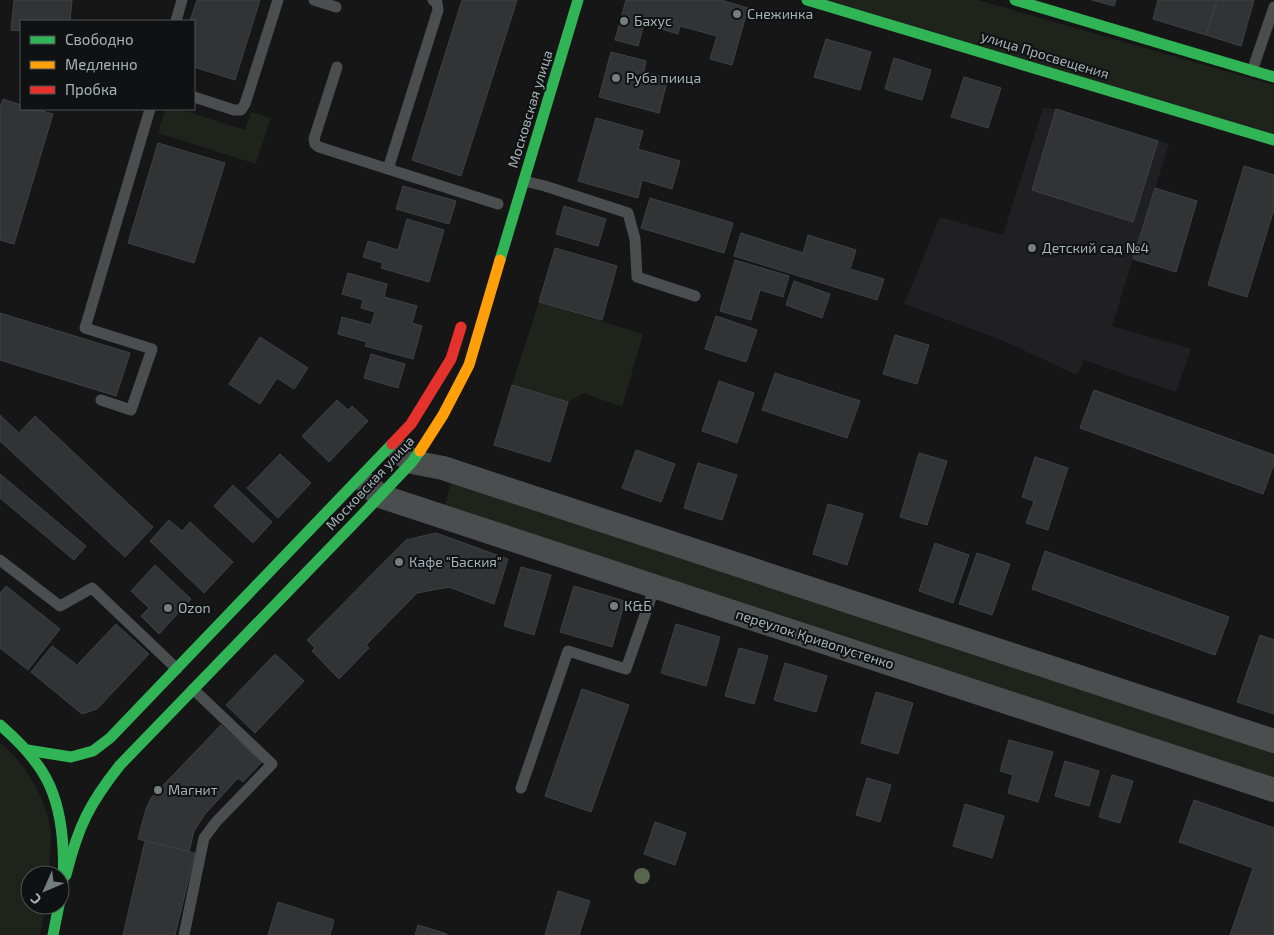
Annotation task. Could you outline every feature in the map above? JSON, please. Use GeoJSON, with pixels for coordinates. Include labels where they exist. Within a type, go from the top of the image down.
{"type":"FeatureCollection","features":[{"type":"Feature","properties":{"kind":"main road","name":"Московская улица"},"geometry":{"type":"LineString","coordinates":[[69,865],[81,826],[95,798],[129,756],[412,462],[430,438],[452,402],[469,365],[578,0]]}},
{"type":"Feature","properties":{"kind":"main road","name":"улица Просвещения"},"geometry":{"type":"LineString","coordinates":[[807,0],[1274,140]]}},
{"type":"Feature","properties":{"kind":"main road"},"geometry":{"type":"LineString","coordinates":[[1016,0],[1274,77]]}},
{"type":"Feature","properties":{"kind":"main road","name":"Московская улица"},"geometry":{"type":"LineString","coordinates":[[27,750],[71,757],[93,751],[110,738],[411,424],[451,359],[465,314]]}},
{"type":"Feature","properties":{"kind":"main road"},"geometry":{"type":"LineString","coordinates":[[0,725],[27,750],[46,779],[57,804],[62,823],[63,865]]}},
{"type":"Feature","properties":{"kind":"main road"},"geometry":{"type":"LineString","coordinates":[[53,935],[57,915]]}},
{"type":"Feature","properties":{"kind":"street"},"geometry":{"type":"LineString","coordinates":[[392,445],[412,462],[452,472],[1274,741]]}},
{"type":"Feature","properties":{"kind":"street","name":"переулок Кривопустенко"},"geometry":{"type":"LineString","coordinates":[[361,478],[380,496],[1274,790]]}},
{"type":"Feature","properties":{"kind":"lane"},"geometry":{"type":"LineString","coordinates":[[176,20],[182,0]]}},
{"type":"Feature","properties":{"kind":"lane"},"geometry":{"type":"LineString","coordinates":[[195,98],[234,110],[240,110],[245,104],[278,0]]}},
{"type":"Feature","properties":{"kind":"lane"},"geometry":{"type":"LineString","coordinates":[[314,0],[336,7]]}},
{"type":"Feature","properties":{"kind":"lane"},"geometry":{"type":"LineString","coordinates":[[388,169],[438,10],[437,3],[433,0]]}},
{"type":"Feature","properties":{"kind":"lane"},"geometry":{"type":"LineString","coordinates":[[1252,71],[1274,7]]}},
{"type":"Feature","properties":{"kind":"lane"},"geometry":{"type":"LineString","coordinates":[[337,67],[314,139],[318,147],[498,204]]}},
{"type":"Feature","properties":{"kind":"lane"},"geometry":{"type":"LineString","coordinates":[[101,400],[131,410],[152,350],[85,328],[150,110]]}},
{"type":"Feature","properties":{"kind":"lane"},"geometry":{"type":"LineString","coordinates":[[524,181],[628,212],[635,239],[637,277],[695,296]]}},
{"type":"Feature","properties":{"kind":"lane"},"geometry":{"type":"LineString","coordinates":[[0,560],[60,606],[92,588],[177,670]]}},
{"type":"Feature","properties":{"kind":"lane"},"geometry":{"type":"LineString","coordinates":[[521,788],[568,651],[626,670],[655,586]]}},
{"type":"Feature","properties":{"kind":"lane"},"geometry":{"type":"LineString","coordinates":[[184,935],[204,838],[216,822],[272,764],[193,689]]}},
{"type":"Feature","properties":{"kind":"shaded area"},"geometry":{"type":"Polygon","coordinates":[[[828,0],[978,0],[1274,85],[1274,135],[828,0]]]}},
{"type":"Feature","properties":{"kind":"shaded area","name":"Детский сад №4"},"geometry":{"type":"Polygon","coordinates":[[[1043,108],[1056,109],[1169,144],[1112,326],[1191,349],[1176,392],[1084,360],[1077,375],[999,339],[904,304],[940,217],[1003,235],[1043,108]]]}},
{"type":"Feature","properties":{"kind":"shaded area"},"geometry":{"type":"Polygon","coordinates":[[[165,110],[182,110],[245,130],[251,112],[271,118],[256,164],[158,133],[165,110]]]}},
{"type":"Feature","properties":{"kind":"shaded area"},"geometry":{"type":"Polygon","coordinates":[[[539,302],[643,334],[622,407],[584,393],[568,402],[512,385],[539,302]]]}},
{"type":"Feature","properties":{"kind":"shaded area"},"geometry":{"type":"Polygon","coordinates":[[[452,479],[1274,750],[1274,778],[444,509],[452,479]]]}},
{"type":"Feature","properties":{"kind":"shaded area"},"geometry":{"type":"Polygon","coordinates":[[[0,743],[19,761],[41,797],[46,810],[51,836],[50,865],[20,865],[20,915],[44,915],[40,935],[0,935],[0,743]]]}},
{"type":"Feature","properties":{"kind":"building"},"geometry":{"type":"Polygon","coordinates":[[[14,0],[72,0],[70,20],[20,20],[20,31],[11,30],[14,0]]]}},
{"type":"Feature","properties":{"kind":"building"},"geometry":{"type":"Polygon","coordinates":[[[197,0],[260,0],[235,80],[195,67],[195,20],[190,20],[197,0]]]}},
{"type":"Feature","properties":{"kind":"building"},"geometry":{"type":"Polygon","coordinates":[[[462,0],[517,0],[461,176],[412,160],[462,0]]]}},
{"type":"Feature","properties":{"kind":"building"},"geometry":{"type":"Polygon","coordinates":[[[626,0],[721,0],[748,8],[732,65],[710,59],[717,36],[680,26],[678,34],[644,24],[638,46],[615,40],[626,0]]]}},
{"type":"Feature","properties":{"kind":"building"},"geometry":{"type":"Polygon","coordinates":[[[1092,0],[1116,0],[1114,6],[1092,0]]]}},
{"type":"Feature","properties":{"kind":"building"},"geometry":{"type":"Polygon","coordinates":[[[1158,0],[1217,0],[1206,35],[1153,19],[1158,0]]]}},
{"type":"Feature","properties":{"kind":"building"},"geometry":{"type":"Polygon","coordinates":[[[1217,0],[1254,0],[1241,46],[1206,35],[1217,0]]]}},
{"type":"Feature","properties":{"kind":"building"},"geometry":{"type":"Polygon","coordinates":[[[826,39],[871,52],[860,90],[814,77],[826,39]]]}},
{"type":"Feature","properties":{"kind":"building"},"geometry":{"type":"Polygon","coordinates":[[[611,52],[646,61],[644,72],[668,78],[659,113],[599,97],[611,52]]]}},
{"type":"Feature","properties":{"kind":"building"},"geometry":{"type":"Polygon","coordinates":[[[894,58],[931,70],[922,100],[885,89],[894,58]]]}},
{"type":"Feature","properties":{"kind":"building"},"geometry":{"type":"Polygon","coordinates":[[[964,77],[1001,88],[988,128],[951,117],[964,77]]]}},
{"type":"Feature","properties":{"kind":"building"},"geometry":{"type":"Polygon","coordinates":[[[3,99],[20,105],[20,110],[38,110],[53,114],[14,244],[0,240],[0,108],[3,99]]]}},
{"type":"Feature","properties":{"kind":"building"},"geometry":{"type":"Polygon","coordinates":[[[1056,109],[1158,141],[1133,222],[1032,190],[1056,109]]]}},
{"type":"Feature","properties":{"kind":"building"},"geometry":{"type":"Polygon","coordinates":[[[596,118],[643,131],[638,149],[680,161],[672,189],[642,180],[638,198],[578,181],[596,118]]]}},
{"type":"Feature","properties":{"kind":"building"},"geometry":{"type":"Polygon","coordinates":[[[158,143],[225,163],[194,263],[128,243],[158,143]]]}},
{"type":"Feature","properties":{"kind":"building"},"geometry":{"type":"Polygon","coordinates":[[[1244,166],[1274,175],[1274,209],[1247,297],[1208,285],[1244,166]]]}},
{"type":"Feature","properties":{"kind":"building"},"geometry":{"type":"Polygon","coordinates":[[[403,186],[456,201],[449,224],[396,209],[403,186]]]}},
{"type":"Feature","properties":{"kind":"building"},"geometry":{"type":"Polygon","coordinates":[[[1155,188],[1197,201],[1176,272],[1133,259],[1155,188]]]}},
{"type":"Feature","properties":{"kind":"building"},"geometry":{"type":"Polygon","coordinates":[[[650,198],[733,223],[724,253],[641,228],[650,198]]]}},
{"type":"Feature","properties":{"kind":"building"},"geometry":{"type":"Polygon","coordinates":[[[564,206],[606,219],[598,246],[556,234],[564,206]]]}},
{"type":"Feature","properties":{"kind":"building"},"geometry":{"type":"Polygon","coordinates":[[[407,219],[444,230],[429,282],[381,268],[383,263],[363,257],[368,241],[398,250],[407,219]]]}},
{"type":"Feature","properties":{"kind":"building"},"geometry":{"type":"Polygon","coordinates":[[[741,233],[803,253],[808,235],[856,250],[850,269],[884,279],[877,300],[734,256],[741,233]]]}},
{"type":"Feature","properties":{"kind":"building"},"geometry":{"type":"Polygon","coordinates":[[[555,248],[617,266],[602,320],[539,302],[555,248]]]}},
{"type":"Feature","properties":{"kind":"building"},"geometry":{"type":"Polygon","coordinates":[[[735,260],[789,276],[783,297],[760,290],[751,320],[720,311],[735,260]]]}},
{"type":"Feature","properties":{"kind":"building"},"geometry":{"type":"Polygon","coordinates":[[[348,273],[387,284],[384,297],[417,306],[412,323],[422,326],[413,359],[365,346],[367,342],[338,334],[342,317],[371,325],[375,312],[361,308],[363,300],[342,294],[348,273]]]}},
{"type":"Feature","properties":{"kind":"building"},"geometry":{"type":"Polygon","coordinates":[[[794,281],[830,294],[822,318],[786,305],[794,281]]]}},
{"type":"Feature","properties":{"kind":"building"},"geometry":{"type":"Polygon","coordinates":[[[0,313],[130,353],[116,396],[0,360],[0,313]]]}},
{"type":"Feature","properties":{"kind":"building"},"geometry":{"type":"Polygon","coordinates":[[[716,316],[757,330],[746,362],[705,349],[716,316]]]}},
{"type":"Feature","properties":{"kind":"building"},"geometry":{"type":"Polygon","coordinates":[[[895,335],[929,345],[917,384],[883,374],[895,335]]]}},
{"type":"Feature","properties":{"kind":"building"},"geometry":{"type":"Polygon","coordinates":[[[260,337],[308,368],[294,389],[277,378],[260,404],[229,384],[260,337]]]}},
{"type":"Feature","properties":{"kind":"building"},"geometry":{"type":"Polygon","coordinates":[[[371,354],[405,364],[398,388],[364,378],[371,354]]]}},
{"type":"Feature","properties":{"kind":"building"},"geometry":{"type":"Polygon","coordinates":[[[775,373],[860,401],[847,438],[762,410],[775,373]]]}},
{"type":"Feature","properties":{"kind":"building"},"geometry":{"type":"Polygon","coordinates":[[[719,381],[754,393],[737,443],[702,431],[719,381]]]}},
{"type":"Feature","properties":{"kind":"building"},"geometry":{"type":"Polygon","coordinates":[[[512,385],[568,402],[550,462],[494,445],[512,385]]]}},
{"type":"Feature","properties":{"kind":"building"},"geometry":{"type":"Polygon","coordinates":[[[1094,390],[1274,455],[1274,464],[1263,494],[1080,428],[1094,390]]]}},
{"type":"Feature","properties":{"kind":"building"},"geometry":{"type":"Polygon","coordinates":[[[337,400],[348,410],[352,406],[368,421],[329,462],[302,436],[337,400]]]}},
{"type":"Feature","properties":{"kind":"building"},"geometry":{"type":"Polygon","coordinates":[[[0,415],[19,433],[35,416],[153,527],[125,557],[0,441],[0,415]]]}},
{"type":"Feature","properties":{"kind":"building"},"geometry":{"type":"Polygon","coordinates":[[[636,450],[675,464],[661,502],[622,488],[636,450]]]}},
{"type":"Feature","properties":{"kind":"building"},"geometry":{"type":"Polygon","coordinates":[[[919,453],[947,461],[927,525],[900,517],[919,453]]]}},
{"type":"Feature","properties":{"kind":"building"},"geometry":{"type":"Polygon","coordinates":[[[280,454],[311,483],[278,518],[247,488],[280,454]]]}},
{"type":"Feature","properties":{"kind":"building"},"geometry":{"type":"Polygon","coordinates":[[[1035,457],[1068,468],[1048,530],[1026,523],[1034,501],[1022,497],[1035,457]]]}},
{"type":"Feature","properties":{"kind":"building"},"geometry":{"type":"Polygon","coordinates":[[[698,463],[737,475],[722,520],[684,508],[698,463]]]}},
{"type":"Feature","properties":{"kind":"building"},"geometry":{"type":"Polygon","coordinates":[[[0,474],[86,546],[74,560],[0,498],[0,474]]]}},
{"type":"Feature","properties":{"kind":"building"},"geometry":{"type":"Polygon","coordinates":[[[233,485],[272,522],[253,543],[214,506],[233,485]]]}},
{"type":"Feature","properties":{"kind":"building"},"geometry":{"type":"Polygon","coordinates":[[[828,504],[863,514],[847,565],[813,554],[828,504]]]}},
{"type":"Feature","properties":{"kind":"building"},"geometry":{"type":"Polygon","coordinates":[[[169,520],[182,531],[190,522],[233,562],[204,593],[150,541],[169,520]]]}},
{"type":"Feature","properties":{"kind":"building"},"geometry":{"type":"Polygon","coordinates":[[[436,533],[508,559],[494,604],[449,587],[417,593],[366,645],[369,648],[339,679],[312,651],[315,648],[307,640],[406,540],[436,533]]]}},
{"type":"Feature","properties":{"kind":"building"},"geometry":{"type":"Polygon","coordinates":[[[935,543],[969,555],[953,603],[919,591],[935,543]]]}},
{"type":"Feature","properties":{"kind":"building"},"geometry":{"type":"Polygon","coordinates":[[[1045,551],[1229,617],[1215,655],[1032,589],[1045,551]]]}},
{"type":"Feature","properties":{"kind":"building"},"geometry":{"type":"Polygon","coordinates":[[[977,553],[1010,564],[992,615],[959,604],[977,553]]]}},
{"type":"Feature","properties":{"kind":"building"},"geometry":{"type":"Polygon","coordinates":[[[155,565],[191,599],[159,634],[141,616],[149,608],[131,591],[155,565]]]}},
{"type":"Feature","properties":{"kind":"building"},"geometry":{"type":"Polygon","coordinates":[[[521,567],[551,575],[534,635],[504,626],[521,567]]]}},
{"type":"Feature","properties":{"kind":"building"},"geometry":{"type":"Polygon","coordinates":[[[6,586],[60,629],[28,670],[0,648],[0,593],[6,586]]]}},
{"type":"Feature","properties":{"kind":"building"},"geometry":{"type":"Polygon","coordinates":[[[574,586],[625,601],[612,647],[560,632],[574,586]]]}},
{"type":"Feature","properties":{"kind":"building"},"geometry":{"type":"Polygon","coordinates":[[[116,624],[149,654],[97,709],[82,714],[31,672],[52,646],[77,665],[116,624]]]}},
{"type":"Feature","properties":{"kind":"building"},"geometry":{"type":"Polygon","coordinates":[[[676,624],[720,637],[706,686],[661,673],[676,624]]]}},
{"type":"Feature","properties":{"kind":"building"},"geometry":{"type":"Polygon","coordinates":[[[1260,635],[1274,640],[1274,714],[1237,702],[1260,635]]]}},
{"type":"Feature","properties":{"kind":"building"},"geometry":{"type":"Polygon","coordinates":[[[739,648],[768,656],[754,704],[725,696],[739,648]]]}},
{"type":"Feature","properties":{"kind":"building"},"geometry":{"type":"Polygon","coordinates":[[[275,654],[304,681],[255,733],[226,705],[275,654]]]}},
{"type":"Feature","properties":{"kind":"building"},"geometry":{"type":"Polygon","coordinates":[[[785,663],[827,676],[816,712],[774,700],[785,663]]]}},
{"type":"Feature","properties":{"kind":"building"},"geometry":{"type":"Polygon","coordinates":[[[582,689],[629,705],[591,812],[545,796],[582,689]]]}},
{"type":"Feature","properties":{"kind":"building"},"geometry":{"type":"Polygon","coordinates":[[[876,692],[913,703],[898,754],[861,743],[876,692]]]}},
{"type":"Feature","properties":{"kind":"building"},"geometry":{"type":"Polygon","coordinates":[[[221,725],[262,762],[243,782],[238,778],[205,814],[194,831],[189,852],[138,839],[151,798],[221,725]]]}},
{"type":"Feature","properties":{"kind":"building"},"geometry":{"type":"Polygon","coordinates":[[[1009,740],[1053,752],[1038,802],[1008,793],[1013,775],[1000,771],[1009,740]]]}},
{"type":"Feature","properties":{"kind":"building"},"geometry":{"type":"Polygon","coordinates":[[[1065,761],[1099,771],[1089,806],[1055,796],[1065,761]]]}},
{"type":"Feature","properties":{"kind":"building"},"geometry":{"type":"Polygon","coordinates":[[[1112,775],[1133,781],[1120,823],[1099,817],[1112,775]]]}},
{"type":"Feature","properties":{"kind":"building"},"geometry":{"type":"Polygon","coordinates":[[[867,778],[891,785],[880,822],[856,815],[867,778]]]}},
{"type":"Feature","properties":{"kind":"building"},"geometry":{"type":"Polygon","coordinates":[[[1194,800],[1274,828],[1274,935],[1230,935],[1253,868],[1179,842],[1194,800]]]}},
{"type":"Feature","properties":{"kind":"building"},"geometry":{"type":"Polygon","coordinates":[[[965,804],[1004,816],[992,858],[953,846],[965,804]]]}},
{"type":"Feature","properties":{"kind":"building"},"geometry":{"type":"Polygon","coordinates":[[[655,822],[686,833],[675,865],[644,854],[655,822]]]}},
{"type":"Feature","properties":{"kind":"building"},"geometry":{"type":"Polygon","coordinates":[[[145,841],[195,853],[175,935],[123,935],[145,841]]]}},
{"type":"Feature","properties":{"kind":"building"},"geometry":{"type":"Polygon","coordinates":[[[558,891],[590,901],[579,935],[545,935],[558,891]]]}},
{"type":"Feature","properties":{"kind":"building"},"geometry":{"type":"Polygon","coordinates":[[[278,902],[334,920],[330,935],[268,935],[278,902]]]}},
{"type":"Feature","properties":{"kind":"building"},"geometry":{"type":"Polygon","coordinates":[[[418,925],[447,934],[447,935],[415,935],[418,925]]]}},
{"type":"Feature","properties":{"kind":"traffic: fast"},"geometry":{"type":"LineString","coordinates":[[500,260],[578,0]]}},
{"type":"Feature","properties":{"kind":"traffic: fast"},"geometry":{"type":"LineString","coordinates":[[807,0],[1274,140]]}},
{"type":"Feature","properties":{"kind":"traffic: fast"},"geometry":{"type":"LineString","coordinates":[[1015,0],[1274,77]]}},
{"type":"Feature","properties":{"kind":"traffic: fast"},"geometry":{"type":"LineString","coordinates":[[27,750],[71,757],[93,751],[110,738],[392,444]]}},
{"type":"Feature","properties":{"kind":"traffic: fast"},"geometry":{"type":"LineString","coordinates":[[69,865],[80,829],[92,804],[120,765],[361,516],[420,451]]}},
{"type":"Feature","properties":{"kind":"traffic: fast"},"geometry":{"type":"LineString","coordinates":[[0,725],[28,752],[38,765],[53,794],[61,828],[63,865]]}},
{"type":"Feature","properties":{"kind":"traffic: fast"},"geometry":{"type":"LineString","coordinates":[[53,935],[57,915]]}},
{"type":"Feature","properties":{"kind":"traffic: slow"},"geometry":{"type":"LineString","coordinates":[[420,451],[443,415],[469,365],[500,260]]}},
{"type":"Feature","properties":{"kind":"traffic: jam"},"geometry":{"type":"LineString","coordinates":[[392,444],[411,424],[451,359],[461,327]]}},
{"type":"Feature","properties":{"kind":"place","name":"Снежинка"},"geometry":{"type":"Point","coordinates":[737,14]}},
{"type":"Feature","properties":{"kind":"place","name":"Бахус"},"geometry":{"type":"Point","coordinates":[624,21]}},
{"type":"Feature","properties":{"kind":"place","name":"Руба пиица"},"geometry":{"type":"Point","coordinates":[616,78]}},
{"type":"Feature","properties":{"kind":"place","name":"Детский сад №4"},"geometry":{"type":"Point","coordinates":[1032,248]}},
{"type":"Feature","properties":{"kind":"place","name":"Кафе \"Баския\""},"geometry":{"type":"Point","coordinates":[399,562]}},
{"type":"Feature","properties":{"kind":"place","name":"К&Б"},"geometry":{"type":"Point","coordinates":[614,606]}},
{"type":"Feature","properties":{"kind":"place","name":"Ozon"},"geometry":{"type":"Point","coordinates":[168,608]}},
{"type":"Feature","properties":{"kind":"place","name":"Магнит"},"geometry":{"type":"Point","coordinates":[158,790]}}]}
